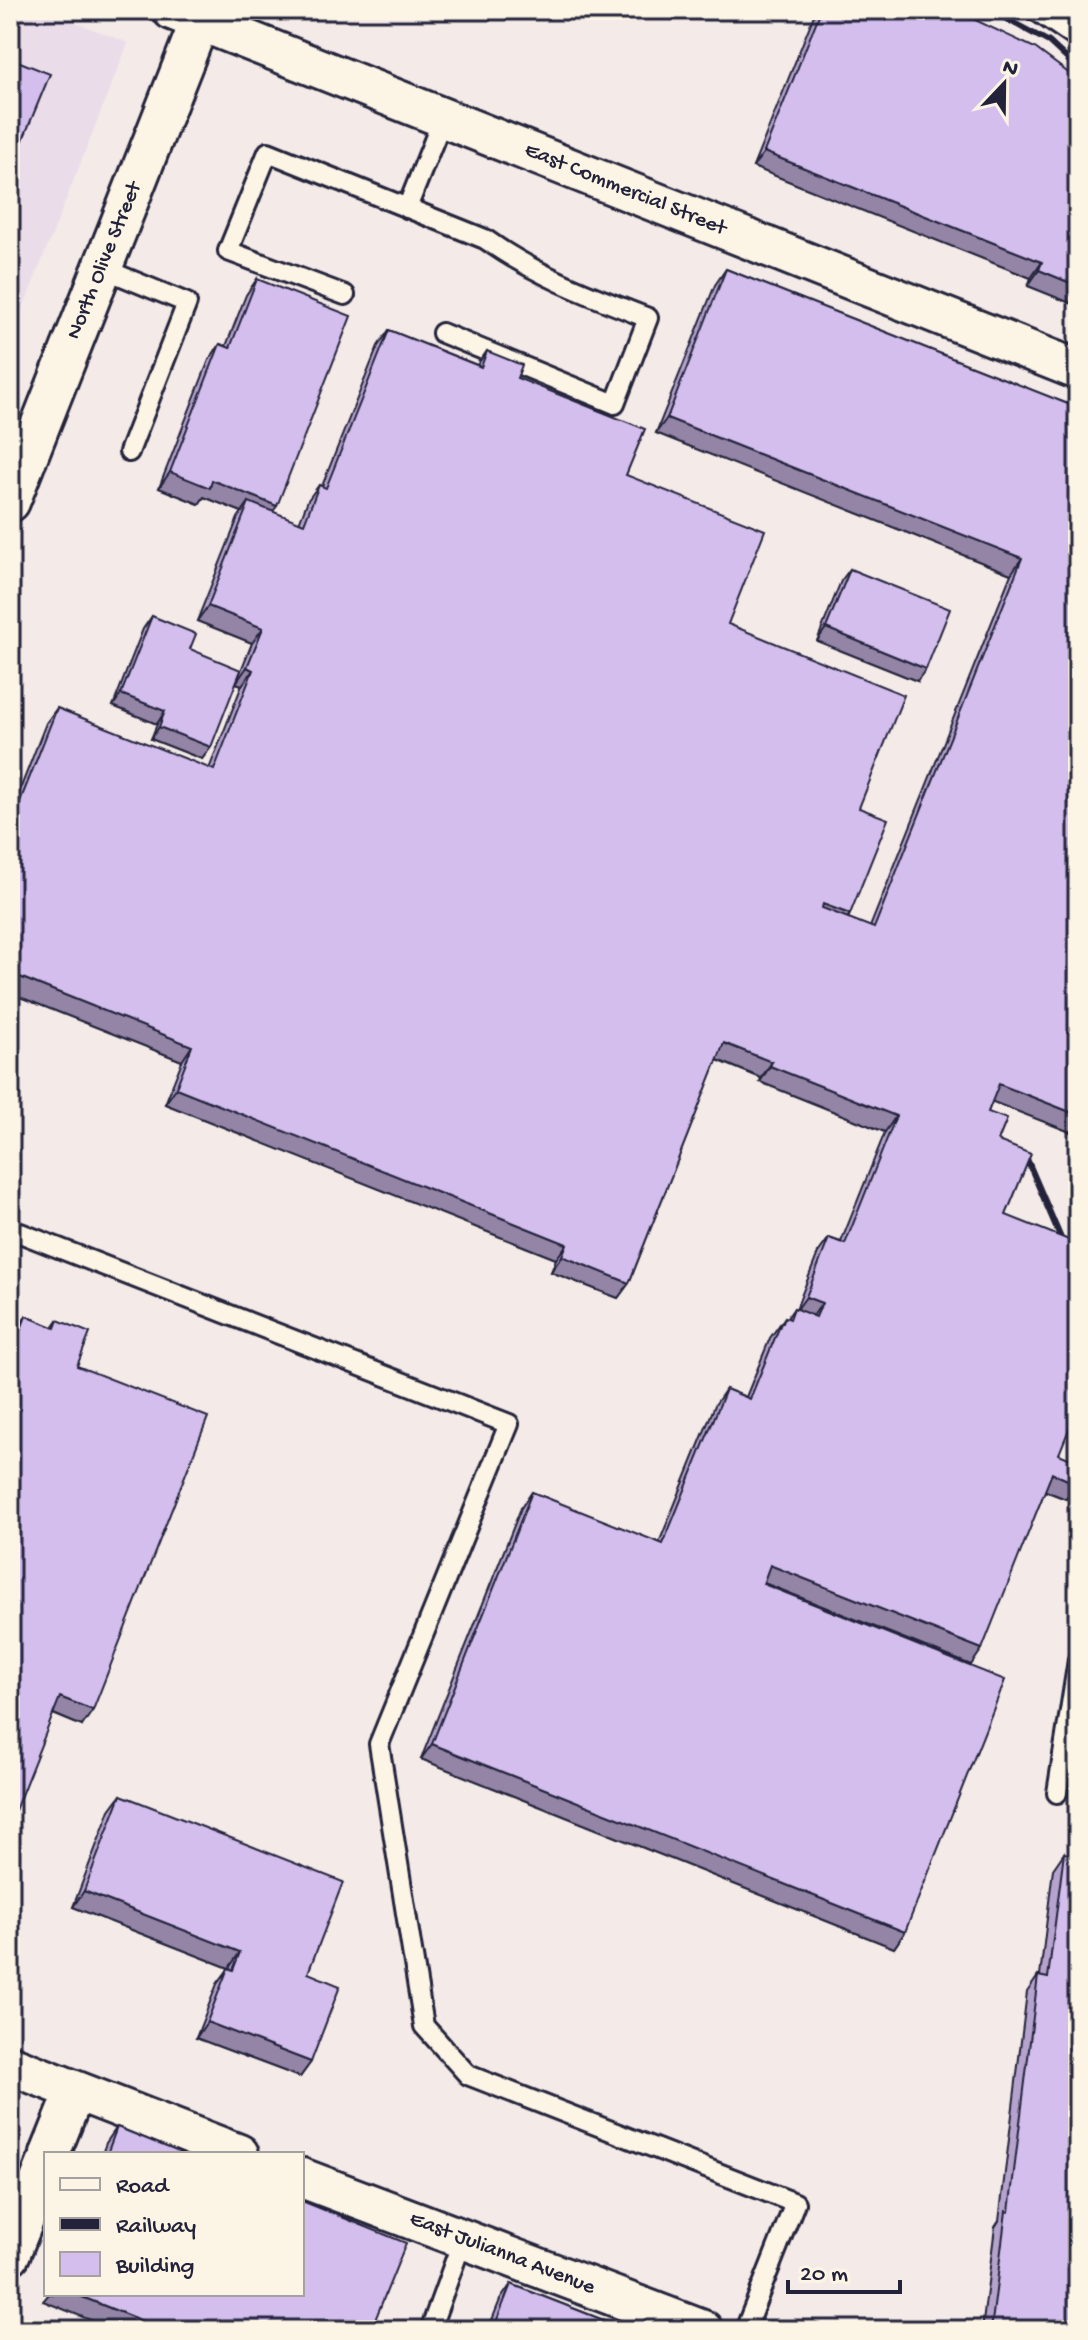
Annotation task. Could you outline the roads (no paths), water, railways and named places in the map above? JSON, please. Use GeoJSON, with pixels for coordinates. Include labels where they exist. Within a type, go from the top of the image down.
{"type":"FeatureCollection","features":[{"type":"Feature","properties":{"kind":"street","name":"East Commercial Street"},"geometry":{"type":"LineString","coordinates":[[186,16],[1078,370]]}},
{"type":"Feature","properties":{"kind":"street","name":"North Olive Street"},"geometry":{"type":"LineString","coordinates":[[10,502],[102,268],[186,16]]}},
{"type":"Feature","properties":{"kind":"street"},"geometry":{"type":"LineString","coordinates":[[10,2065],[234,2152]]}},
{"type":"Feature","properties":{"kind":"street"},"geometry":{"type":"LineString","coordinates":[[51,2152],[75,2092]]}},
{"type":"Feature","properties":{"kind":"street"},"geometry":{"type":"LineString","coordinates":[[10,2255],[44,2170]]}},
{"type":"Feature","properties":{"kind":"street","name":"East Julianna Avenue"},"geometry":{"type":"LineString","coordinates":[[304,2179],[703,2330]]}},
{"type":"Feature","properties":{"kind":"lane"},"geometry":{"type":"LineString","coordinates":[[1035,10],[1078,39]]}},
{"type":"Feature","properties":{"kind":"lane"},"geometry":{"type":"LineString","coordinates":[[407,208],[443,118]]}},
{"type":"Feature","properties":{"kind":"lane"},"geometry":{"type":"LineString","coordinates":[[345,295],[228,251],[268,152],[485,239],[512,258],[564,285],[648,318],[615,404],[442,333]]}},
{"type":"Feature","properties":{"kind":"lane"},"geometry":{"type":"LineString","coordinates":[[102,268],[187,303],[129,452]]}},
{"type":"Feature","properties":{"kind":"lane"},"geometry":{"type":"LineString","coordinates":[[10,1229],[509,1424],[379,1744],[424,2026],[468,2075],[795,2203],[745,2330]]}},
{"type":"Feature","properties":{"kind":"lane"},"geometry":{"type":"LineString","coordinates":[[1057,1793],[1078,1660]]}},
{"type":"Feature","properties":{"kind":"lane"},"geometry":{"type":"LineString","coordinates":[[430,2330],[463,2239]]}},
{"type":"Feature","properties":{"kind":"railway"},"geometry":{"type":"LineString","coordinates":[[990,10],[1049,42],[1078,69]]}},
{"type":"Feature","properties":{"kind":"railway"},"geometry":{"type":"LineString","coordinates":[[1027,1159],[1078,1278]]}}]}
